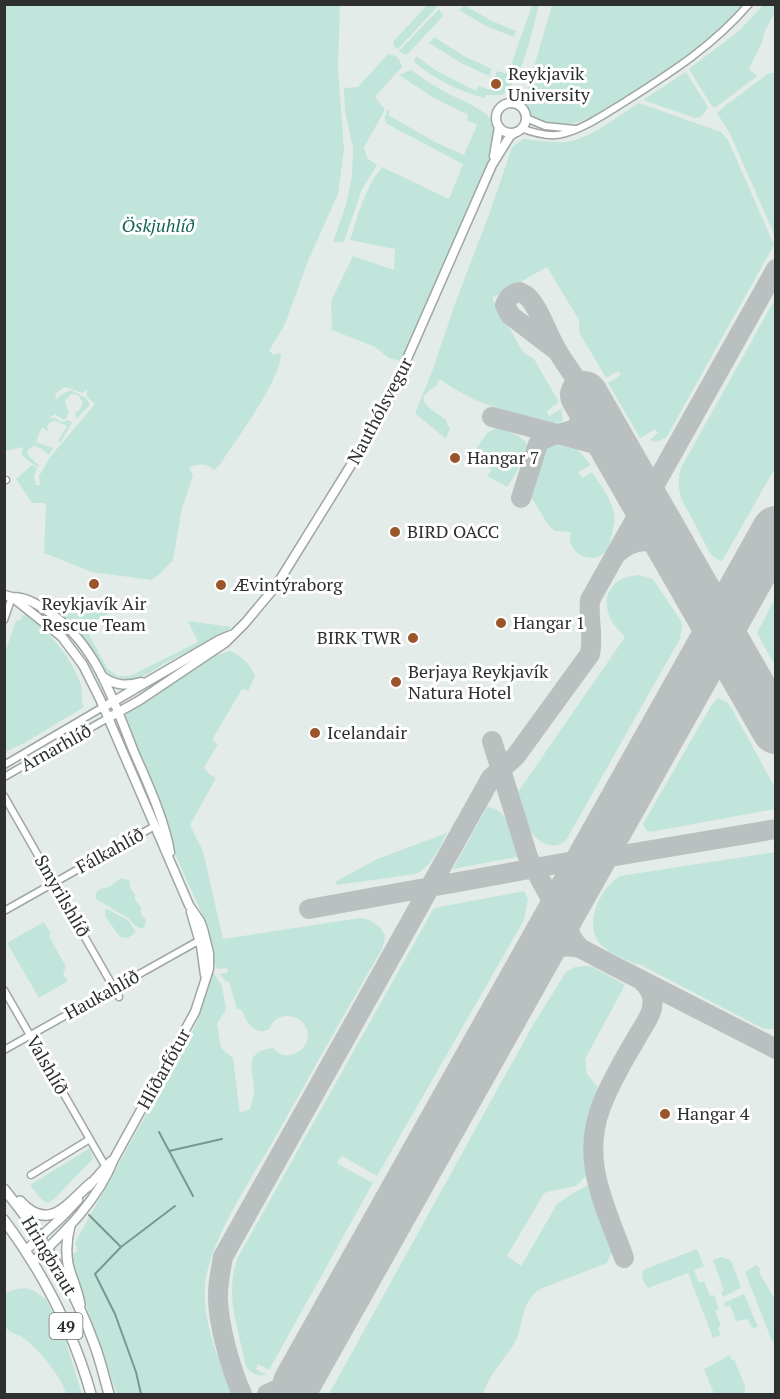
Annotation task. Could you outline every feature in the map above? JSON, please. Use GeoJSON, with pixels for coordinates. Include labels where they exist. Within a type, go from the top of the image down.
{"type":"FeatureCollection","features":[{"type":"Feature","properties":{"kind":"main road"},"geometry":{"type":"LineString","coordinates":[[4,1187],[36,1215],[44,1216],[55,1214],[91,1183]]}},
{"type":"Feature","properties":{"kind":"main road","name":"Hringbraut"},"geometry":{"type":"LineString","coordinates":[[4,1187],[47,1248],[81,1310],[109,1395]]}},
{"type":"Feature","properties":{"kind":"main road","name":"Hringbraut"},"geometry":{"type":"LineString","coordinates":[[4,1220],[34,1261],[74,1343],[91,1395]]}},
{"type":"Feature","properties":{"kind":"main road"},"geometry":{"type":"LineString","coordinates":[[70,1226],[68,1265],[79,1294],[81,1310]]}},
{"type":"Feature","properties":{"kind":"street"},"geometry":{"type":"LineString","coordinates":[[519,130],[526,118],[525,113],[520,106],[506,104],[498,110],[496,115],[499,127],[507,132],[519,130],[566,134],[601,116],[677,69],[714,41],[749,4]]}},
{"type":"Feature","properties":{"kind":"street"},"geometry":{"type":"LineString","coordinates":[[526,118],[544,126],[575,129]]}},
{"type":"Feature","properties":{"kind":"street","name":"Nauthólsvegur"},"geometry":{"type":"LineString","coordinates":[[492,165],[499,127]]}},
{"type":"Feature","properties":{"kind":"street","name":"Nauthólsvegur"},"geometry":{"type":"LineString","coordinates":[[108,718],[218,648],[245,623],[276,586],[369,436],[397,382],[492,165],[510,136],[519,130]]}},
{"type":"Feature","properties":{"kind":"street"},"geometry":{"type":"LineString","coordinates":[[4,620],[8,596]]}},
{"type":"Feature","properties":{"kind":"street","name":"Hlíðarfótur"},"geometry":{"type":"LineString","coordinates":[[8,596],[20,597],[34,603],[62,622],[87,650],[114,701],[160,817],[172,865]]}},
{"type":"Feature","properties":{"kind":"street","name":"Hlíðarfótur"},"geometry":{"type":"LineString","coordinates":[[8,596],[43,620],[65,639],[83,665],[191,910],[200,940],[206,975]]}},
{"type":"Feature","properties":{"kind":"street","name":"Nauthólsvegur"},"geometry":{"type":"LineString","coordinates":[[103,707],[219,640],[232,635]]}},
{"type":"Feature","properties":{"kind":"street"},"geometry":{"type":"LineString","coordinates":[[102,676],[122,686],[154,678]]}},
{"type":"Feature","properties":{"kind":"street","name":"Arnarhlíð"},"geometry":{"type":"LineString","coordinates":[[4,765],[103,707]]}},
{"type":"Feature","properties":{"kind":"street","name":"Arnarhlíð"},"geometry":{"type":"LineString","coordinates":[[4,777],[108,718]]}},
{"type":"Feature","properties":{"kind":"street","name":"Smyrilshlíð"},"geometry":{"type":"LineString","coordinates":[[4,796],[119,997]]}},
{"type":"Feature","properties":{"kind":"street","name":"Fálkahlíð"},"geometry":{"type":"LineString","coordinates":[[4,911],[153,827]]}},
{"type":"Feature","properties":{"kind":"street","name":"Hlíðarfótur"},"geometry":{"type":"LineString","coordinates":[[34,1261],[70,1226],[99,1189],[107,1169],[195,1012],[209,959],[206,938],[200,921],[191,910]]}},
{"type":"Feature","properties":{"kind":"street","name":"Haukahlíð"},"geometry":{"type":"LineString","coordinates":[[4,1050],[200,940]]}},
{"type":"Feature","properties":{"kind":"street","name":"Valshlíð"},"geometry":{"type":"LineString","coordinates":[[4,990],[107,1169]]}},
{"type":"Feature","properties":{"kind":"street"},"geometry":{"type":"LineString","coordinates":[[32,1175],[90,1139]]}},
{"type":"Feature","properties":{"kind":"street","name":"Hlíðarfótur"},"geometry":{"type":"LineString","coordinates":[[26,1250],[62,1217],[91,1183],[107,1169]]}},
{"type":"Feature","properties":{"kind":"green space","name":"Öskjuhlíð"},"geometry":{"type":"Polygon","coordinates":[[[5,4],[340,5],[338,68],[344,149],[338,194],[308,261],[285,324],[269,351],[274,355],[279,353],[281,355],[273,379],[256,411],[219,466],[214,470],[202,464],[189,468],[193,476],[182,508],[173,560],[152,580],[92,572],[44,553],[46,506],[44,503],[32,503],[16,479],[32,465],[37,468],[34,477],[36,485],[40,485],[39,476],[50,457],[95,404],[87,397],[87,389],[83,393],[65,387],[55,394],[57,400],[60,395],[71,390],[86,398],[90,405],[76,419],[75,413],[83,403],[78,395],[71,394],[65,401],[69,413],[67,418],[63,420],[55,414],[50,418],[61,422],[69,420],[72,423],[60,443],[58,441],[67,426],[55,421],[47,426],[48,432],[42,427],[36,442],[53,448],[49,455],[33,446],[27,451],[38,467],[21,454],[23,447],[5,451],[5,4]]]}},
{"type":"Feature","properties":{"kind":"green space"},"geometry":{"type":"Polygon","coordinates":[[[427,5],[437,7],[398,49],[393,42],[427,5]]]}},
{"type":"Feature","properties":{"kind":"green space"},"geometry":{"type":"Polygon","coordinates":[[[464,5],[516,31],[514,37],[486,26],[459,10],[464,5]]]}},
{"type":"Feature","properties":{"kind":"green space"},"geometry":{"type":"Polygon","coordinates":[[[532,5],[539,5],[522,65],[510,87],[502,95],[486,95],[485,98],[466,92],[439,79],[414,62],[416,56],[435,70],[476,91],[479,86],[490,90],[497,71],[508,74],[532,5]]]}},
{"type":"Feature","properties":{"kind":"green space"},"geometry":{"type":"Polygon","coordinates":[[[552,5],[745,5],[690,54],[609,108],[582,121],[557,125],[530,117],[526,108],[526,94],[552,5]]]}},
{"type":"Feature","properties":{"kind":"green space"},"geometry":{"type":"Polygon","coordinates":[[[763,5],[775,5],[775,10],[749,69],[757,76],[715,108],[689,69],[740,30],[763,5]]]}},
{"type":"Feature","properties":{"kind":"green space"},"geometry":{"type":"Polygon","coordinates":[[[439,9],[443,16],[408,54],[399,51],[439,9]]]}},
{"type":"Feature","properties":{"kind":"green space"},"geometry":{"type":"Polygon","coordinates":[[[434,37],[464,56],[492,69],[489,76],[461,63],[429,43],[434,37]]]}},
{"type":"Feature","properties":{"kind":"green space"},"geometry":{"type":"Polygon","coordinates":[[[388,54],[397,58],[402,67],[375,97],[385,110],[364,147],[367,158],[377,165],[362,189],[344,242],[333,242],[346,205],[352,176],[353,148],[345,111],[344,88],[358,87],[388,54]]]}},
{"type":"Feature","properties":{"kind":"green space"},"geometry":{"type":"Polygon","coordinates":[[[411,70],[481,111],[492,121],[496,136],[489,164],[385,402],[381,406],[400,361],[389,358],[375,347],[332,330],[331,301],[353,256],[394,270],[395,249],[350,240],[359,211],[371,184],[382,167],[449,199],[463,164],[387,124],[385,115],[388,110],[390,111],[388,115],[435,142],[464,155],[477,125],[467,120],[468,115],[434,98],[399,75],[411,70]]]}},
{"type":"Feature","properties":{"kind":"green space"},"geometry":{"type":"Polygon","coordinates":[[[686,72],[708,107],[702,116],[695,118],[643,100],[686,72]]]}},
{"type":"Feature","properties":{"kind":"green space"},"geometry":{"type":"Polygon","coordinates":[[[769,73],[776,73],[775,236],[730,134],[717,113],[769,73]]]}},
{"type":"Feature","properties":{"kind":"green space"},"geometry":{"type":"Polygon","coordinates":[[[639,103],[721,132],[728,140],[774,245],[666,438],[656,442],[650,440],[658,433],[655,429],[640,438],[608,383],[621,375],[618,371],[606,378],[579,332],[579,320],[547,267],[492,298],[523,352],[534,359],[559,402],[547,411],[549,416],[561,409],[563,420],[555,423],[481,403],[440,379],[438,385],[429,391],[424,400],[430,409],[446,420],[450,428],[446,439],[415,413],[433,369],[512,147],[523,139],[565,142],[584,137],[639,103]]]}},
{"type":"Feature","properties":{"kind":"green space"},"geometry":{"type":"Polygon","coordinates":[[[775,299],[775,468],[722,561],[710,553],[682,500],[679,475],[775,299]]]}},
{"type":"Feature","properties":{"kind":"green space"},"geometry":{"type":"Polygon","coordinates":[[[498,427],[520,437],[529,448],[507,487],[487,476],[492,470],[485,464],[488,460],[482,455],[479,460],[472,455],[487,433],[498,427]]]}},
{"type":"Feature","properties":{"kind":"green space"},"geometry":{"type":"Polygon","coordinates":[[[552,444],[578,450],[591,465],[578,472],[582,478],[592,472],[611,504],[614,521],[609,546],[601,555],[594,558],[581,555],[576,551],[570,539],[571,532],[555,531],[549,526],[531,497],[540,461],[552,444]]]}},
{"type":"Feature","properties":{"kind":"green space"},"geometry":{"type":"Polygon","coordinates":[[[639,575],[653,579],[681,621],[680,639],[566,840],[561,844],[545,844],[526,825],[518,792],[625,637],[611,621],[607,609],[608,594],[611,588],[622,579],[639,575]]]}},
{"type":"Feature","properties":{"kind":"green space"},"geometry":{"type":"Polygon","coordinates":[[[775,598],[775,666],[757,633],[775,598]]]}},
{"type":"Feature","properties":{"kind":"green space"},"geometry":{"type":"Polygon","coordinates":[[[56,603],[110,613],[84,626],[108,669],[118,676],[130,676],[198,642],[188,621],[232,627],[209,642],[133,681],[121,682],[113,679],[95,663],[55,613],[56,603]]]}},
{"type":"Feature","properties":{"kind":"green space"},"geometry":{"type":"Polygon","coordinates":[[[26,614],[51,637],[71,664],[81,685],[84,707],[5,752],[5,652],[16,621],[26,614]]]}},
{"type":"Feature","properties":{"kind":"green space"},"geometry":{"type":"Polygon","coordinates":[[[230,651],[245,661],[255,676],[248,691],[242,689],[212,740],[218,744],[204,768],[216,778],[190,825],[203,851],[223,939],[360,918],[377,925],[382,930],[385,939],[382,949],[234,1208],[215,1248],[205,1284],[206,1313],[212,1340],[231,1394],[117,1394],[69,1256],[78,1251],[75,1243],[196,1024],[207,992],[210,968],[222,986],[226,1009],[217,1024],[221,1048],[233,1058],[240,1113],[250,1109],[253,1098],[252,1064],[256,1054],[273,1048],[279,1053],[293,1054],[300,1051],[308,1039],[308,1031],[304,1024],[294,1017],[278,1018],[269,1029],[259,1031],[251,1027],[242,1010],[237,1009],[229,982],[225,981],[220,974],[228,972],[227,968],[217,969],[212,959],[209,929],[173,850],[147,768],[123,721],[128,710],[172,685],[217,655],[230,651]]]}},
{"type":"Feature","properties":{"kind":"green space"},"geometry":{"type":"Polygon","coordinates":[[[718,698],[727,702],[732,709],[773,784],[775,809],[650,832],[646,830],[643,824],[711,706],[718,698]]]}},
{"type":"Feature","properties":{"kind":"green space"},"geometry":{"type":"Polygon","coordinates":[[[487,807],[495,809],[506,819],[510,826],[517,857],[453,869],[487,807]]]}},
{"type":"Feature","properties":{"kind":"green space"},"geometry":{"type":"Polygon","coordinates":[[[447,833],[431,861],[416,874],[337,885],[335,882],[377,859],[447,833]]]}},
{"type":"Feature","properties":{"kind":"green space"},"geometry":{"type":"Polygon","coordinates":[[[775,852],[774,1029],[764,1029],[639,964],[618,956],[602,946],[596,938],[593,918],[596,908],[612,882],[620,876],[775,852]]]}},
{"type":"Feature","properties":{"kind":"green space"},"geometry":{"type":"Polygon","coordinates":[[[121,878],[129,880],[135,900],[141,907],[141,914],[146,920],[142,929],[96,899],[99,889],[109,887],[121,878]]]}},
{"type":"Feature","properties":{"kind":"green space"},"geometry":{"type":"Polygon","coordinates":[[[524,891],[528,899],[524,920],[377,1176],[342,1156],[338,1160],[338,1164],[373,1183],[269,1370],[258,1364],[256,1369],[267,1375],[253,1374],[245,1363],[232,1297],[232,1284],[238,1257],[434,908],[524,891]]]}},
{"type":"Feature","properties":{"kind":"green space"},"geometry":{"type":"Polygon","coordinates":[[[105,908],[128,920],[136,932],[128,938],[120,937],[105,916],[105,908]]]}},
{"type":"Feature","properties":{"kind":"green space"},"geometry":{"type":"Polygon","coordinates":[[[44,922],[66,967],[63,974],[68,981],[39,998],[7,943],[44,922]]]}},
{"type":"Feature","properties":{"kind":"green space"},"geometry":{"type":"Polygon","coordinates":[[[587,966],[625,985],[585,1059],[587,1074],[601,1091],[592,1111],[588,1131],[586,1176],[576,1186],[546,1192],[543,1195],[507,1256],[521,1266],[557,1204],[588,1185],[613,1250],[607,1263],[540,1289],[533,1295],[525,1307],[515,1342],[485,1387],[483,1394],[329,1394],[533,1025],[566,972],[575,967],[587,966]]]}},
{"type":"Feature","properties":{"kind":"green space"},"geometry":{"type":"Polygon","coordinates":[[[90,1148],[93,1159],[54,1199],[48,1203],[42,1200],[30,1185],[90,1148]]]}},
{"type":"Feature","properties":{"kind":"green space"},"geometry":{"type":"Polygon","coordinates":[[[697,1249],[704,1266],[694,1270],[699,1283],[704,1281],[710,1296],[714,1295],[719,1309],[715,1311],[721,1326],[718,1328],[721,1335],[713,1338],[688,1273],[648,1288],[642,1279],[643,1270],[697,1249]]]}},
{"type":"Feature","properties":{"kind":"green space"},"geometry":{"type":"Polygon","coordinates":[[[721,1257],[731,1260],[741,1288],[723,1297],[721,1292],[724,1291],[713,1260],[721,1257]]]}},
{"type":"Feature","properties":{"kind":"green space"},"geometry":{"type":"Polygon","coordinates":[[[756,1265],[761,1270],[759,1272],[775,1300],[775,1340],[772,1341],[745,1272],[756,1265]]]}},
{"type":"Feature","properties":{"kind":"green space"},"geometry":{"type":"Polygon","coordinates":[[[25,1288],[46,1299],[64,1336],[82,1394],[66,1394],[54,1370],[41,1354],[5,1326],[3,1314],[5,1293],[25,1288]]]}},
{"type":"Feature","properties":{"kind":"green space"},"geometry":{"type":"Polygon","coordinates":[[[744,1294],[758,1327],[752,1328],[748,1319],[736,1321],[730,1305],[725,1307],[724,1303],[744,1294]]]}},
{"type":"Feature","properties":{"kind":"green space"},"geometry":{"type":"Polygon","coordinates":[[[730,1355],[731,1360],[734,1359],[745,1386],[745,1394],[714,1394],[704,1369],[730,1355]]]}},
{"type":"Feature","properties":{"kind":"waterway"},"geometry":{"type":"LineString","coordinates":[[159,1132],[193,1196]]}},
{"type":"Feature","properties":{"kind":"waterway"},"geometry":{"type":"LineString","coordinates":[[169,1151],[222,1139]]}},
{"type":"Feature","properties":{"kind":"waterway"},"geometry":{"type":"LineString","coordinates":[[141,1394],[136,1372],[115,1314],[95,1274],[121,1247],[175,1206]]}},
{"type":"Feature","properties":{"kind":"waterway"},"geometry":{"type":"LineString","coordinates":[[89,1215],[121,1247]]}},
{"type":"Feature","properties":{"kind":"taxiway"},"geometry":{"type":"LineString","coordinates":[[242,1394],[229,1359],[218,1305],[223,1257],[491,778],[515,757],[590,654],[590,600],[776,269]]}},
{"type":"Feature","properties":{"kind":"taxiway"},"geometry":{"type":"LineString","coordinates":[[521,498],[538,444],[543,439],[569,431],[580,424],[584,417],[585,402],[581,388],[557,350],[533,303],[520,292],[511,295],[505,305],[510,315],[556,350]]}},
{"type":"Feature","properties":{"kind":"taxiway"},"geometry":{"type":"LineString","coordinates":[[492,417],[603,446],[626,467],[636,485],[639,505],[637,515]]}},
{"type":"Feature","properties":{"kind":"taxiway"},"geometry":{"type":"LineString","coordinates":[[616,554],[632,544],[647,541],[662,547],[678,559]]}},
{"type":"Feature","properties":{"kind":"taxiway"},"geometry":{"type":"LineString","coordinates":[[492,741],[528,857],[580,948],[776,1049]]}},
{"type":"Feature","properties":{"kind":"taxiway"},"geometry":{"type":"LineString","coordinates":[[309,909],[574,861],[589,854],[608,828]]}},
{"type":"Feature","properties":{"kind":"taxiway"},"geometry":{"type":"LineString","coordinates":[[583,872],[598,860],[610,857],[776,829]]}},
{"type":"Feature","properties":{"kind":"taxiway"},"geometry":{"type":"LineString","coordinates":[[542,945],[552,917],[550,900]]}},
{"type":"Feature","properties":{"kind":"taxiway"},"geometry":{"type":"LineString","coordinates":[[533,961],[555,948],[580,948]]}},
{"type":"Feature","properties":{"kind":"taxiway"},"geometry":{"type":"LineString","coordinates":[[624,1258],[603,1202],[594,1166],[593,1147],[595,1127],[601,1107],[651,1012],[652,996],[641,980]]}},
{"type":"Feature","properties":{"kind":"taxiway"},"geometry":{"type":"LineString","coordinates":[[267,1394],[289,1382],[307,1364]]}},
{"type":"Feature","properties":{"kind":"runway"},"geometry":{"type":"LineString","coordinates":[[584,395],[776,730]]}},
{"type":"Feature","properties":{"kind":"runway"},"geometry":{"type":"LineString","coordinates":[[297,1383],[776,530]]}},
{"type":"Feature","properties":{"kind":"place","name":"Reykjavik University"},"geometry":{"type":"Point","coordinates":[496,84]}},
{"type":"Feature","properties":{"kind":"place","name":"Hangar 7"},"geometry":{"type":"Point","coordinates":[455,458]}},
{"type":"Feature","properties":{"kind":"place","name":"BIRD OACC"},"geometry":{"type":"Point","coordinates":[395,532]}},
{"type":"Feature","properties":{"kind":"place","name":"Reykjavík Air Rescue Team"},"geometry":{"type":"Point","coordinates":[94,584]}},
{"type":"Feature","properties":{"kind":"place","name":"Ævintýraborg"},"geometry":{"type":"Point","coordinates":[221,585]}},
{"type":"Feature","properties":{"kind":"place","name":"Hangar 1"},"geometry":{"type":"Point","coordinates":[501,623]}},
{"type":"Feature","properties":{"kind":"place","name":"BIRK TWR"},"geometry":{"type":"Point","coordinates":[413,638]}},
{"type":"Feature","properties":{"kind":"place","name":"Berjaya Reykjavík Natura Hotel"},"geometry":{"type":"Point","coordinates":[396,682]}},
{"type":"Feature","properties":{"kind":"place","name":"Icelandair"},"geometry":{"type":"Point","coordinates":[315,733]}},
{"type":"Feature","properties":{"kind":"place","name":"Hangar 4"},"geometry":{"type":"Point","coordinates":[665,1114]}}]}
